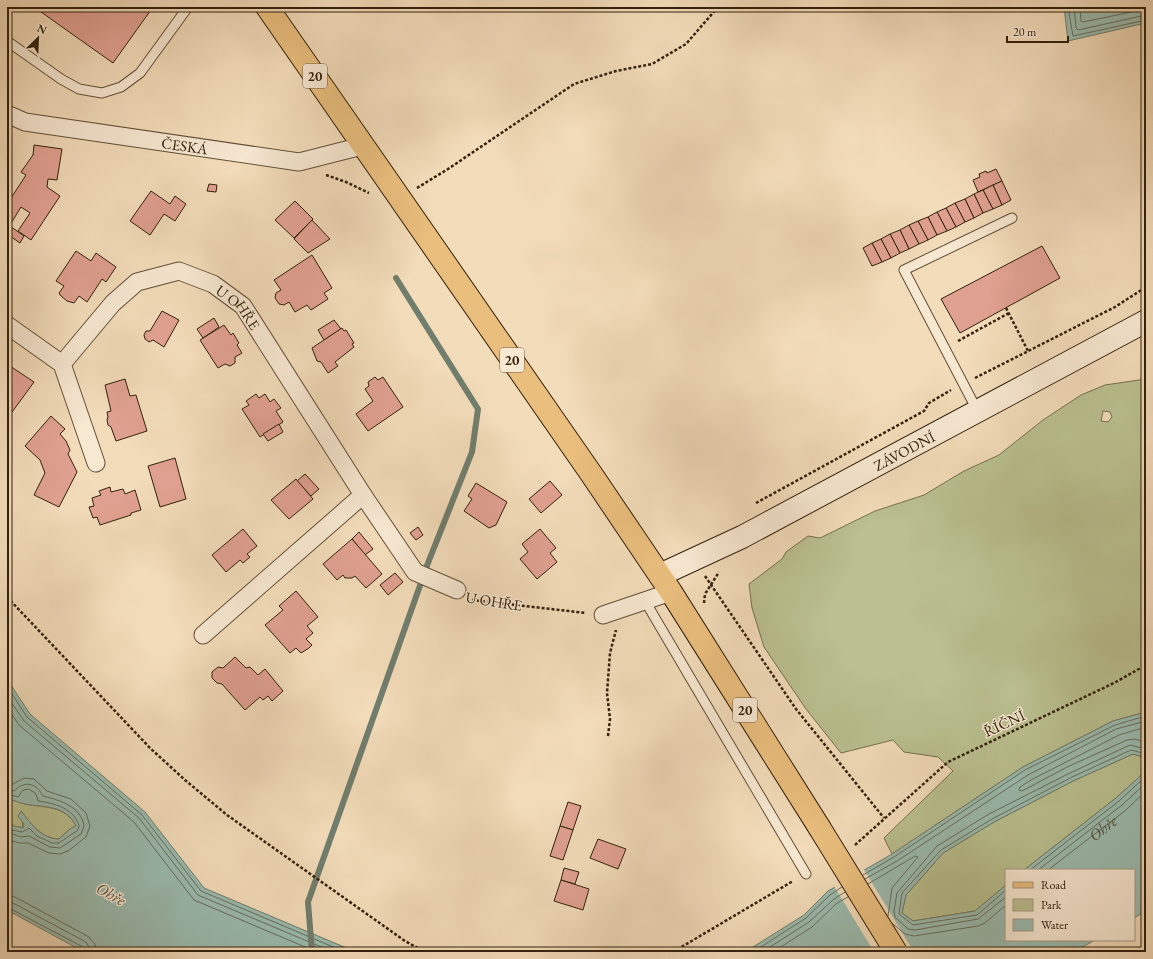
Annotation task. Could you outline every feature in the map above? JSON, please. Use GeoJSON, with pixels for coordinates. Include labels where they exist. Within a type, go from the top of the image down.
{"type":"FeatureCollection","features":[{"type":"Feature","properties":{"kind":"main road","name":"20"},"geometry":{"type":"LineString","coordinates":[[267,7],[362,146],[592,475],[665,584],[819,827],[896,952]]}},
{"type":"Feature","properties":{"kind":"street","name":"ČESKÁ"},"geometry":{"type":"LineString","coordinates":[[7,114],[25,122],[299,162],[362,146]]}},
{"type":"Feature","properties":{"kind":"street","name":"U OHŘE"},"geometry":{"type":"LineString","coordinates":[[62,364],[113,304],[137,282],[178,271],[213,284],[243,306],[363,495],[422,576],[457,590]]}},
{"type":"Feature","properties":{"kind":"street","name":"ZÁVODNÍ"},"geometry":{"type":"LineString","coordinates":[[665,584],[742,536],[978,412],[1146,321]]}},
{"type":"Feature","properties":{"kind":"street"},"geometry":{"type":"LineString","coordinates":[[7,325],[62,364],[96,463]]}},
{"type":"Feature","properties":{"kind":"street"},"geometry":{"type":"LineString","coordinates":[[203,635],[363,495]]}},
{"type":"Feature","properties":{"kind":"street"},"geometry":{"type":"LineString","coordinates":[[603,615],[645,601],[665,584]]}},
{"type":"Feature","properties":{"kind":"lane"},"geometry":{"type":"LineString","coordinates":[[7,41],[61,79],[79,89],[102,92],[121,87],[140,73],[188,7]]}},
{"type":"Feature","properties":{"kind":"lane"},"geometry":{"type":"LineString","coordinates":[[978,412],[904,270],[1012,218]]}},
{"type":"Feature","properties":{"kind":"lane"},"geometry":{"type":"LineString","coordinates":[[645,601],[806,874]]}},
{"type":"Feature","properties":{"kind":"path"},"geometry":{"type":"LineString","coordinates":[[399,198],[448,169],[574,84],[616,71],[652,64],[686,44],[718,7]]}},
{"type":"Feature","properties":{"kind":"path"},"geometry":{"type":"LineString","coordinates":[[320,174],[346,182],[372,196]]}},
{"type":"Feature","properties":{"kind":"path"},"geometry":{"type":"LineString","coordinates":[[752,505],[924,412],[929,403],[963,384],[1114,307],[1146,287]]}},
{"type":"Feature","properties":{"kind":"path"},"geometry":{"type":"LineString","coordinates":[[1006,308],[1028,351]]}},
{"type":"Feature","properties":{"kind":"path"},"geometry":{"type":"LineString","coordinates":[[945,348],[1009,313]]}},
{"type":"Feature","properties":{"kind":"path","name":"ŘÍČNÍ"},"geometry":{"type":"LineString","coordinates":[[710,583],[796,709],[884,818],[948,762],[1114,684],[1146,665]]}},
{"type":"Feature","properties":{"kind":"path","name":"U OHŘE"},"geometry":{"type":"LineString","coordinates":[[457,590],[457,594],[464,599],[603,615]]}},
{"type":"Feature","properties":{"kind":"path"},"geometry":{"type":"LineString","coordinates":[[7,597],[150,748],[184,780],[227,815],[305,871],[425,952]]}},
{"type":"Feature","properties":{"kind":"path"},"geometry":{"type":"LineString","coordinates":[[608,736],[610,719],[606,693],[610,653],[622,609]]}},
{"type":"Feature","properties":{"kind":"path"},"geometry":{"type":"LineString","coordinates":[[673,952],[806,874]]}},
{"type":"Feature","properties":{"kind":"green space"},"geometry":{"type":"Polygon","coordinates":[[[1146,379],[1146,712],[1113,721],[1023,767],[892,854],[884,838],[953,771],[938,757],[904,752],[893,740],[841,753],[806,709],[764,647],[752,608],[749,584],[782,559],[786,552],[808,536],[820,538],[875,511],[924,495],[964,471],[999,455],[1043,420],[1081,395],[1105,385],[1146,379]],[[1103,411],[1101,421],[1108,422],[1112,417],[1110,412],[1103,411]]]}},
{"type":"Feature","properties":{"kind":"green space"},"geometry":{"type":"Polygon","coordinates":[[[1133,754],[1146,758],[1146,771],[1116,798],[1025,869],[1005,869],[1005,886],[975,911],[913,921],[902,913],[906,895],[943,853],[994,822],[1073,781],[1133,754]]]}},
{"type":"Feature","properties":{"kind":"green space"},"geometry":{"type":"Polygon","coordinates":[[[7,798],[25,804],[47,807],[60,811],[66,814],[76,826],[70,829],[59,839],[53,838],[42,834],[37,830],[21,811],[23,828],[14,826],[7,820],[7,798]]]}},
{"type":"Feature","properties":{"kind":"water"},"geometry":{"type":"Polygon","coordinates":[[[1064,7],[1146,7],[1146,23],[1068,41],[1064,7]]]}},
{"type":"Feature","properties":{"kind":"water","name":"Ohře"},"geometry":{"type":"Polygon","coordinates":[[[7,679],[30,714],[145,812],[204,888],[356,952],[84,952],[7,910],[7,820],[14,826],[23,828],[24,824],[18,816],[21,811],[33,826],[42,834],[59,839],[70,829],[76,826],[66,814],[60,810],[23,804],[7,798],[7,679]]]}},
{"type":"Feature","properties":{"kind":"water"},"geometry":{"type":"Polygon","coordinates":[[[1146,712],[1146,758],[1133,754],[1073,781],[994,822],[943,853],[906,895],[902,913],[913,921],[975,911],[1005,886],[1005,941],[1093,941],[1074,952],[745,952],[804,915],[828,891],[892,854],[1023,767],[1113,721],[1146,712]]]}},
{"type":"Feature","properties":{"kind":"water","name":"Ohře"},"geometry":{"type":"Polygon","coordinates":[[[1146,771],[1146,911],[1135,917],[1135,869],[1025,869],[1116,798],[1146,771]]]}},
{"type":"Feature","properties":{"kind":"pier"},"geometry":{"type":"Polygon","coordinates":[[[863,868],[914,952],[874,952],[834,886],[863,868]]]}},
{"type":"Feature","properties":{"kind":"building"},"geometry":{"type":"Polygon","coordinates":[[[34,7],[153,7],[113,63],[34,7]]]}},
{"type":"Feature","properties":{"kind":"building"},"geometry":{"type":"Polygon","coordinates":[[[34,145],[62,149],[57,180],[48,179],[47,187],[60,196],[31,240],[18,231],[30,213],[21,207],[10,225],[7,223],[7,196],[11,198],[26,175],[21,172],[33,155],[34,145]]]}},
{"type":"Feature","properties":{"kind":"building"},"geometry":{"type":"Polygon","coordinates":[[[996,169],[1002,181],[978,192],[973,180],[980,177],[979,174],[986,171],[987,173],[996,169]]]}},
{"type":"Feature","properties":{"kind":"building"},"geometry":{"type":"Polygon","coordinates":[[[1002,181],[1011,200],[1002,205],[993,185],[1002,181]]]}},
{"type":"Feature","properties":{"kind":"building"},"geometry":{"type":"Polygon","coordinates":[[[209,184],[217,185],[216,192],[207,191],[209,184]]]}},
{"type":"Feature","properties":{"kind":"building"},"geometry":{"type":"Polygon","coordinates":[[[993,185],[1002,205],[993,209],[983,190],[993,185]]]}},
{"type":"Feature","properties":{"kind":"building"},"geometry":{"type":"Polygon","coordinates":[[[983,190],[993,209],[983,213],[974,194],[983,190]]]}},
{"type":"Feature","properties":{"kind":"building"},"geometry":{"type":"Polygon","coordinates":[[[151,191],[170,204],[175,196],[186,204],[175,221],[164,214],[150,235],[130,221],[151,191]]]}},
{"type":"Feature","properties":{"kind":"building"},"geometry":{"type":"Polygon","coordinates":[[[974,194],[983,213],[974,218],[965,199],[974,194]]]}},
{"type":"Feature","properties":{"kind":"building"},"geometry":{"type":"Polygon","coordinates":[[[965,199],[974,218],[965,222],[955,203],[965,199]]]}},
{"type":"Feature","properties":{"kind":"building"},"geometry":{"type":"Polygon","coordinates":[[[295,201],[313,219],[294,238],[275,220],[295,201]]]}},
{"type":"Feature","properties":{"kind":"building"},"geometry":{"type":"Polygon","coordinates":[[[955,203],[965,222],[956,227],[946,208],[955,203]]]}},
{"type":"Feature","properties":{"kind":"building"},"geometry":{"type":"Polygon","coordinates":[[[946,208],[956,227],[947,231],[937,212],[946,208]]]}},
{"type":"Feature","properties":{"kind":"building"},"geometry":{"type":"Polygon","coordinates":[[[937,212],[947,231],[937,235],[928,217],[937,212]]]}},
{"type":"Feature","properties":{"kind":"building"},"geometry":{"type":"Polygon","coordinates":[[[928,217],[937,235],[928,240],[918,221],[928,217]]]}},
{"type":"Feature","properties":{"kind":"building"},"geometry":{"type":"Polygon","coordinates":[[[312,220],[330,239],[308,253],[294,239],[312,220]]]}},
{"type":"Feature","properties":{"kind":"building"},"geometry":{"type":"Polygon","coordinates":[[[918,221],[928,240],[919,244],[909,225],[918,221]]]}},
{"type":"Feature","properties":{"kind":"building"},"geometry":{"type":"Polygon","coordinates":[[[7,224],[24,236],[20,243],[7,234],[7,224]]]}},
{"type":"Feature","properties":{"kind":"building"},"geometry":{"type":"Polygon","coordinates":[[[909,225],[919,244],[909,249],[900,230],[909,225]]]}},
{"type":"Feature","properties":{"kind":"building"},"geometry":{"type":"Polygon","coordinates":[[[900,230],[909,249],[900,253],[890,234],[900,230]]]}},
{"type":"Feature","properties":{"kind":"building"},"geometry":{"type":"Polygon","coordinates":[[[890,234],[900,253],[891,258],[881,239],[890,234]]]}},
{"type":"Feature","properties":{"kind":"building"},"geometry":{"type":"Polygon","coordinates":[[[881,239],[891,258],[882,262],[872,243],[881,239]]]}},
{"type":"Feature","properties":{"kind":"building"},"geometry":{"type":"Polygon","coordinates":[[[872,243],[882,262],[872,266],[863,248],[872,243]]]}},
{"type":"Feature","properties":{"kind":"building"},"geometry":{"type":"Polygon","coordinates":[[[1042,246],[1060,278],[960,333],[941,299],[1042,246]]]}},
{"type":"Feature","properties":{"kind":"building"},"geometry":{"type":"Polygon","coordinates":[[[76,251],[91,261],[96,253],[116,267],[106,282],[102,279],[87,302],[79,296],[74,303],[67,301],[59,293],[64,286],[56,281],[76,251]]]}},
{"type":"Feature","properties":{"kind":"building"},"geometry":{"type":"Polygon","coordinates":[[[312,255],[332,288],[324,293],[328,299],[311,310],[307,305],[295,312],[289,302],[284,305],[279,304],[275,298],[276,293],[281,290],[274,280],[312,255]]]}},
{"type":"Feature","properties":{"kind":"building"},"geometry":{"type":"Polygon","coordinates":[[[162,311],[179,320],[164,347],[153,340],[149,342],[145,339],[144,335],[146,331],[150,331],[162,311]]]}},
{"type":"Feature","properties":{"kind":"building"},"geometry":{"type":"Polygon","coordinates":[[[214,318],[219,327],[203,338],[197,329],[214,318]]]}},
{"type":"Feature","properties":{"kind":"building"},"geometry":{"type":"Polygon","coordinates":[[[334,320],[341,329],[324,340],[318,330],[334,320]]]}},
{"type":"Feature","properties":{"kind":"building"},"geometry":{"type":"Polygon","coordinates":[[[224,325],[231,335],[233,333],[239,343],[237,345],[242,353],[235,357],[235,363],[230,366],[225,364],[218,368],[200,340],[224,325]]]}},
{"type":"Feature","properties":{"kind":"building"},"geometry":{"type":"Polygon","coordinates":[[[342,328],[344,331],[346,330],[354,343],[352,344],[354,347],[335,362],[338,366],[328,373],[321,362],[317,361],[312,348],[342,328]]]}},
{"type":"Feature","properties":{"kind":"building"},"geometry":{"type":"Polygon","coordinates":[[[7,364],[34,382],[7,419],[7,364]]]}},
{"type":"Feature","properties":{"kind":"building"},"geometry":{"type":"Polygon","coordinates":[[[375,377],[378,380],[383,377],[403,407],[368,431],[356,414],[373,401],[365,389],[369,386],[368,382],[375,377]]]}},
{"type":"Feature","properties":{"kind":"building"},"geometry":{"type":"Polygon","coordinates":[[[125,379],[130,396],[136,395],[147,431],[116,441],[107,420],[107,412],[111,411],[105,385],[125,379]]]}},
{"type":"Feature","properties":{"kind":"building"},"geometry":{"type":"Polygon","coordinates":[[[256,394],[259,398],[265,394],[270,402],[274,399],[281,408],[276,411],[283,422],[260,437],[242,409],[249,405],[246,401],[256,394]]]}},
{"type":"Feature","properties":{"kind":"building"},"geometry":{"type":"Polygon","coordinates":[[[51,416],[65,429],[60,434],[66,441],[70,450],[68,454],[77,472],[59,507],[34,495],[45,473],[40,460],[25,446],[51,416]]]}},
{"type":"Feature","properties":{"kind":"building"},"geometry":{"type":"Polygon","coordinates":[[[279,424],[283,432],[268,441],[263,434],[279,424]]]}},
{"type":"Feature","properties":{"kind":"building"},"geometry":{"type":"Polygon","coordinates":[[[175,458],[186,499],[160,507],[148,466],[175,458]]]}},
{"type":"Feature","properties":{"kind":"building"},"geometry":{"type":"Polygon","coordinates":[[[305,474],[319,489],[311,496],[297,481],[305,474]]]}},
{"type":"Feature","properties":{"kind":"building"},"geometry":{"type":"Polygon","coordinates":[[[296,479],[313,499],[289,519],[271,500],[296,479]]]}},
{"type":"Feature","properties":{"kind":"building"},"geometry":{"type":"Polygon","coordinates":[[[550,481],[562,495],[541,513],[529,499],[550,481]]]}},
{"type":"Feature","properties":{"kind":"building"},"geometry":{"type":"Polygon","coordinates":[[[476,483],[507,502],[496,525],[489,528],[464,511],[472,499],[468,496],[476,483]]]}},
{"type":"Feature","properties":{"kind":"building"},"geometry":{"type":"Polygon","coordinates":[[[110,487],[111,492],[123,489],[125,494],[135,490],[141,510],[131,513],[131,515],[100,525],[97,517],[93,518],[89,507],[94,506],[92,498],[101,495],[99,491],[110,487]]]}},
{"type":"Feature","properties":{"kind":"building"},"geometry":{"type":"Polygon","coordinates":[[[418,527],[423,535],[416,540],[410,533],[418,527]]]}},
{"type":"Feature","properties":{"kind":"building"},"geometry":{"type":"Polygon","coordinates":[[[243,529],[257,546],[247,554],[250,557],[243,563],[240,560],[226,572],[212,555],[243,529]]]}},
{"type":"Feature","properties":{"kind":"building"},"geometry":{"type":"Polygon","coordinates":[[[540,529],[556,548],[550,553],[557,562],[537,579],[520,559],[528,552],[522,544],[540,529]]]}},
{"type":"Feature","properties":{"kind":"building"},"geometry":{"type":"Polygon","coordinates":[[[359,532],[373,549],[365,555],[352,539],[359,532]]]}},
{"type":"Feature","properties":{"kind":"building"},"geometry":{"type":"Polygon","coordinates":[[[352,539],[382,574],[366,588],[355,576],[352,578],[345,578],[343,575],[337,580],[323,564],[352,539]]]}},
{"type":"Feature","properties":{"kind":"building"},"geometry":{"type":"Polygon","coordinates":[[[395,573],[403,582],[388,595],[380,585],[395,573]]]}},
{"type":"Feature","properties":{"kind":"building"},"geometry":{"type":"Polygon","coordinates":[[[296,591],[318,617],[307,626],[313,633],[306,639],[312,645],[301,653],[296,648],[290,653],[265,625],[283,610],[279,606],[296,591]]]}},
{"type":"Feature","properties":{"kind":"building"},"geometry":{"type":"Polygon","coordinates":[[[235,657],[246,668],[250,667],[258,675],[265,669],[283,691],[272,701],[268,696],[263,700],[260,697],[245,710],[222,684],[217,683],[212,678],[212,672],[218,667],[223,668],[235,657]]]}},
{"type":"Feature","properties":{"kind":"building"},"geometry":{"type":"Polygon","coordinates":[[[568,802],[581,806],[573,830],[560,826],[568,802]]]}},
{"type":"Feature","properties":{"kind":"building"},"geometry":{"type":"Polygon","coordinates":[[[560,826],[573,830],[563,860],[550,856],[560,826]]]}},
{"type":"Feature","properties":{"kind":"building"},"geometry":{"type":"Polygon","coordinates":[[[598,839],[626,849],[618,869],[590,858],[598,839]]]}},
{"type":"Feature","properties":{"kind":"building"},"geometry":{"type":"Polygon","coordinates":[[[564,868],[579,872],[575,884],[561,880],[564,868]]]}},
{"type":"Feature","properties":{"kind":"building"},"geometry":{"type":"Polygon","coordinates":[[[561,880],[589,889],[583,910],[554,901],[561,880]]]}},
{"type":"Feature","properties":{"kind":"waterway"},"geometry":{"type":"LineString","coordinates":[[312,952],[308,902],[428,563],[472,452],[478,409],[396,278]]}}]}
